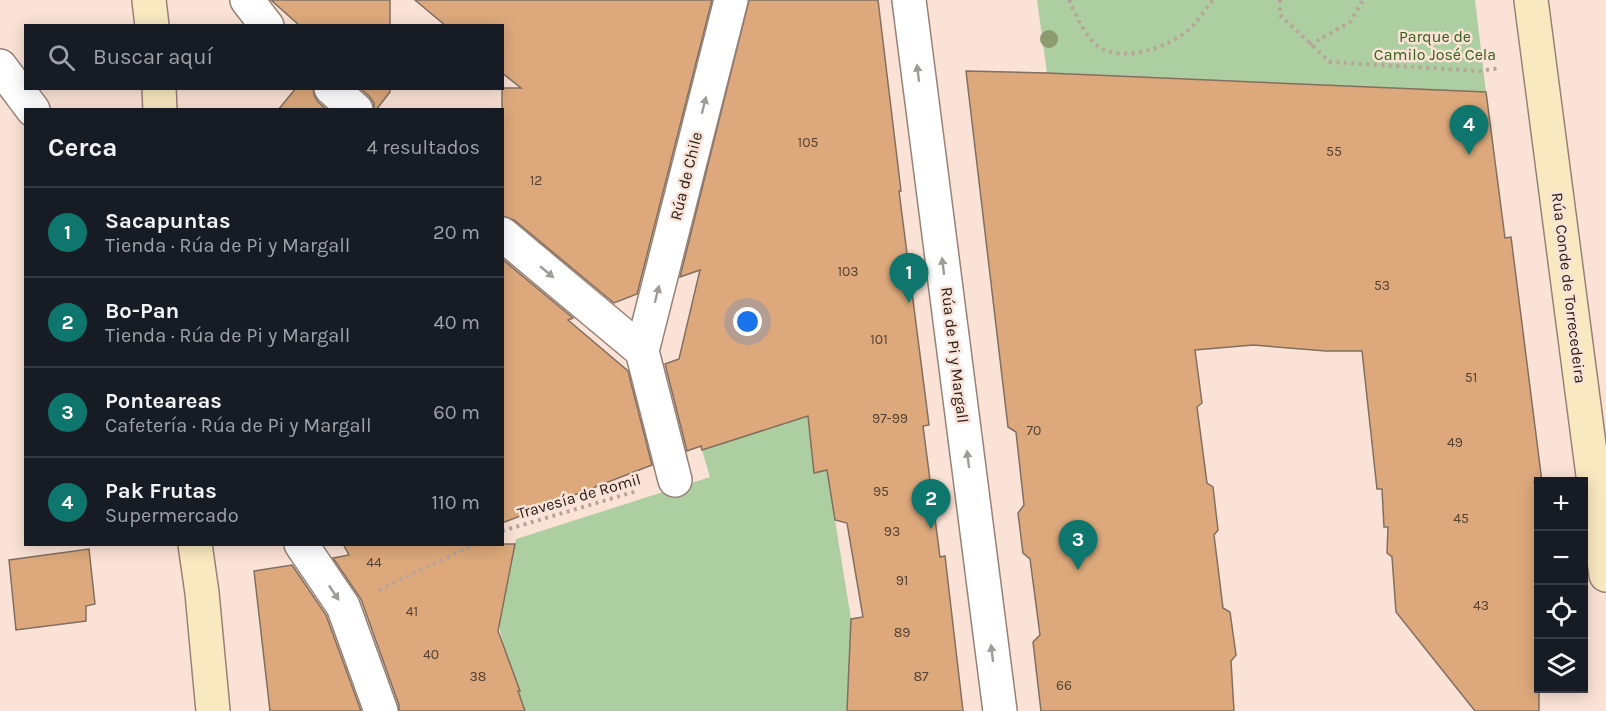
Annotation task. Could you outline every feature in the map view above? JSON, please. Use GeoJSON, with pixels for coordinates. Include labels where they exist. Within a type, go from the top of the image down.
{"type":"FeatureCollection","features":[{"type":"Feature","properties":{"kind":"main road"},"geometry":{"type":"LineString","coordinates":[[149,0],[152,24]]}},
{"type":"Feature","properties":{"kind":"main road","name":"Rúa Conde de Torrecedeira"},"geometry":{"type":"LineString","coordinates":[[1532,0],[1606,575]]}},
{"type":"Feature","properties":{"kind":"main road"},"geometry":{"type":"LineString","coordinates":[[159,90],[160,108]]}},
{"type":"Feature","properties":{"kind":"main road"},"geometry":{"type":"LineString","coordinates":[[195,546],[213,711]]}},
{"type":"Feature","properties":{"kind":"street"},"geometry":{"type":"LineString","coordinates":[[247,0],[265,24]]}},
{"type":"Feature","properties":{"kind":"street","name":"Rúa de Chile"},"geometry":{"type":"LineString","coordinates":[[675,480],[642,351],[731,0]]}},
{"type":"Feature","properties":{"kind":"street","name":"Rúa de Pi y Margall"},"geometry":{"type":"LineString","coordinates":[[909,0],[1000,711]]}},
{"type":"Feature","properties":{"kind":"street"},"geometry":{"type":"LineString","coordinates":[[0,66],[32,108]]}},
{"type":"Feature","properties":{"kind":"street"},"geometry":{"type":"LineString","coordinates":[[333,90],[354,108]]}},
{"type":"Feature","properties":{"kind":"street"},"geometry":{"type":"LineString","coordinates":[[504,236],[642,351]]}},
{"type":"Feature","properties":{"kind":"street"},"geometry":{"type":"LineString","coordinates":[[302,546],[343,606],[381,711]]}},
{"type":"Feature","properties":{"kind":"path"},"geometry":{"type":"LineString","coordinates":[[1069,0],[1086,33],[1102,49],[1124,54],[1151,50],[1173,39],[1192,26],[1213,0]]}},
{"type":"Feature","properties":{"kind":"path"},"geometry":{"type":"LineString","coordinates":[[1280,0],[1280,15],[1330,62],[1479,71],[1501,68]]}},
{"type":"Feature","properties":{"kind":"path"},"geometry":{"type":"LineString","coordinates":[[1310,45],[1350,22],[1363,0]]}},
{"type":"Feature","properties":{"kind":"path","name":"Travesía de Romil"},"geometry":{"type":"LineString","coordinates":[[504,530],[639,491]]}},
{"type":"Feature","properties":{"kind":"path"},"geometry":{"type":"LineString","coordinates":[[374,592],[471,546]]}},
{"type":"Feature","properties":{"kind":"green space","name":"Parque de Camilo José Cela"},"geometry":{"type":"Polygon","coordinates":[[[1037,0],[1475,0],[1486,92],[1047,73],[1037,0]]]}},
{"type":"Feature","properties":{"kind":"green space"},"geometry":{"type":"Polygon","coordinates":[[[808,416],[814,472],[827,470],[851,619],[849,657],[871,711],[525,711],[499,626],[516,539],[710,477],[702,450],[808,416]]]}},
{"type":"Feature","properties":{"kind":"building"},"geometry":{"type":"Polygon","coordinates":[[[271,0],[390,0],[390,24],[298,24],[271,0]]]}},
{"type":"Feature","properties":{"kind":"building"},"geometry":{"type":"Polygon","coordinates":[[[415,0],[712,0],[637,294],[614,303],[514,220],[504,217],[502,90],[521,88],[504,75],[504,24],[444,24],[415,0]]]}},
{"type":"Feature","properties":{"kind":"building"},"geometry":{"type":"Polygon","coordinates":[[[749,0],[878,0],[901,191],[899,191],[929,425],[923,426],[940,557],[945,556],[963,711],[847,711],[851,619],[863,617],[847,523],[835,520],[827,470],[814,473],[808,416],[702,450],[701,446],[687,451],[665,364],[679,359],[700,270],[680,277],[749,0]]]}},
{"type":"Feature","properties":{"kind":"building"},"geometry":{"type":"Polygon","coordinates":[[[966,71],[1486,92],[1505,238],[1511,237],[1541,477],[1534,477],[1534,693],[1539,693],[1539,711],[1475,711],[1396,612],[1392,557],[1387,553],[1388,527],[1384,527],[1382,489],[1377,489],[1362,351],[1326,351],[1253,345],[1195,350],[1202,403],[1197,407],[1207,483],[1213,487],[1218,530],[1214,535],[1223,608],[1230,612],[1236,655],[1231,661],[1234,711],[1041,711],[1033,642],[1040,635],[1030,559],[1023,553],[1018,513],[1024,505],[1016,432],[1008,427],[966,71]]]}},
{"type":"Feature","properties":{"kind":"building"},"geometry":{"type":"Polygon","coordinates":[[[294,90],[313,90],[318,102],[325,108],[280,108],[294,90]]]}},
{"type":"Feature","properties":{"kind":"building"},"geometry":{"type":"Polygon","coordinates":[[[362,90],[390,90],[378,108],[374,108],[374,103],[362,90]]]}},
{"type":"Feature","properties":{"kind":"building"},"geometry":{"type":"Polygon","coordinates":[[[504,261],[573,318],[568,320],[628,371],[652,465],[504,522],[504,261]]]}},
{"type":"Feature","properties":{"kind":"building"},"geometry":{"type":"Polygon","coordinates":[[[504,544],[515,544],[498,631],[525,711],[399,711],[399,705],[361,599],[333,558],[349,555],[344,546],[504,546],[504,544]]]}},
{"type":"Feature","properties":{"kind":"building"},"geometry":{"type":"Polygon","coordinates":[[[89,549],[95,604],[86,606],[86,621],[16,630],[9,560],[89,549]]]}},
{"type":"Feature","properties":{"kind":"building"},"geometry":{"type":"Polygon","coordinates":[[[292,565],[326,615],[361,711],[270,711],[254,571],[292,565]]]}},
{"type":"Feature","properties":{"kind":"place","name":"Pak Frutas"},"geometry":{"type":"Point","coordinates":[1469,155]}},
{"type":"Feature","properties":{"kind":"place","name":"Sacapuntas"},"geometry":{"type":"Point","coordinates":[909,303]}},
{"type":"Feature","properties":{"kind":"place","name":"Bo-Pan"},"geometry":{"type":"Point","coordinates":[931,529]}},
{"type":"Feature","properties":{"kind":"place","name":"Ponteareas"},"geometry":{"type":"Point","coordinates":[1078,570]}}]}
